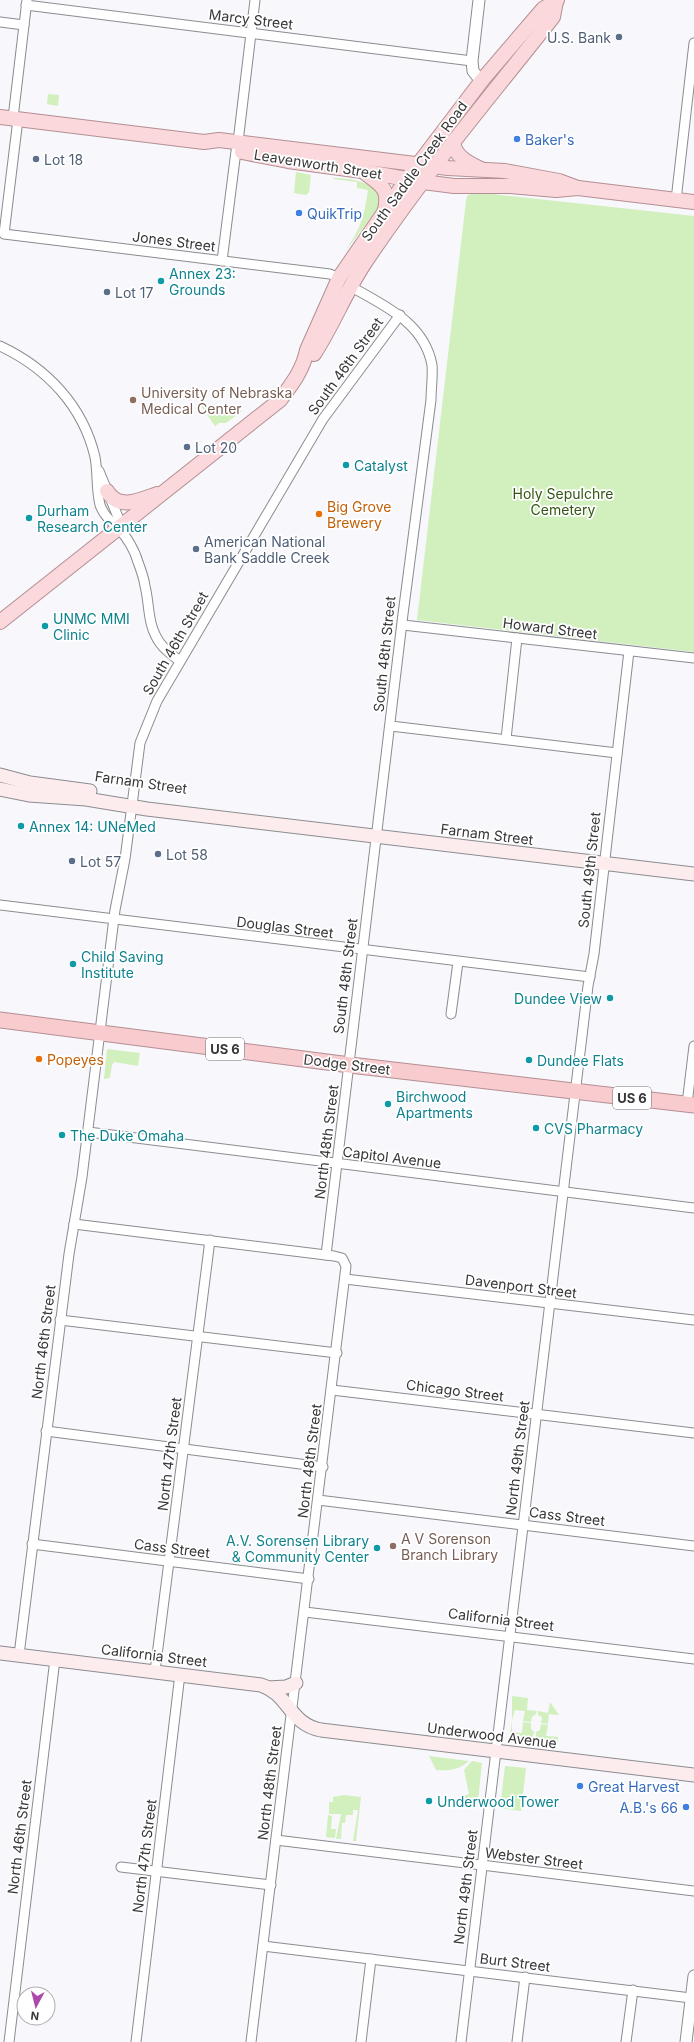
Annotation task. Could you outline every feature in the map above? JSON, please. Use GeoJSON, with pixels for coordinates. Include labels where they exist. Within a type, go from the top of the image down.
{"type":"FeatureCollection","features":[{"type":"Feature","properties":{"kind":"highway","name":"Dodge Street"},"geometry":{"type":"LineString","coordinates":[[3,1018],[100,1033],[350,1065],[691,1104]]}},
{"type":"Feature","properties":{"kind":"main road","name":"South Saddle Creek Road"},"geometry":{"type":"LineString","coordinates":[[0,622],[274,405],[291,386],[305,362],[307,350],[385,210],[481,81],[543,9],[557,1]]}},
{"type":"Feature","properties":{"kind":"main road","name":"South Saddle Creek Road"},"geometry":{"type":"LineString","coordinates":[[344,282],[423,182],[453,141],[553,17],[557,1]]}},
{"type":"Feature","properties":{"kind":"main road","name":"Leavenworth Street"},"geometry":{"type":"LineString","coordinates":[[10,118],[204,142],[218,149],[237,147],[520,174],[559,182],[578,188],[694,202]]}},
{"type":"Feature","properties":{"kind":"main road"},"geometry":{"type":"LineString","coordinates":[[453,141],[455,150],[459,155],[483,170]]}},
{"type":"Feature","properties":{"kind":"main road","name":"Leavenworth Street"},"geometry":{"type":"LineString","coordinates":[[237,147],[288,161],[454,186],[510,186],[556,190],[578,188]]}},
{"type":"Feature","properties":{"kind":"main road"},"geometry":{"type":"LineString","coordinates":[[362,171],[384,188],[387,198],[385,210]]}},
{"type":"Feature","properties":{"kind":"main road"},"geometry":{"type":"LineString","coordinates":[[107,491],[112,498],[124,503],[137,501],[167,491]]}},
{"type":"Feature","properties":{"kind":"main road","name":"Farnam Street"},"geometry":{"type":"LineString","coordinates":[[0,775],[58,788],[119,794],[132,802]]}},
{"type":"Feature","properties":{"kind":"main road","name":"Farnam Street"},"geometry":{"type":"LineString","coordinates":[[0,789],[29,796],[132,802],[276,824],[377,837],[694,874]]}},
{"type":"Feature","properties":{"kind":"main road","name":"California Street"},"geometry":{"type":"LineString","coordinates":[[0,1653],[251,1683],[268,1688],[279,1695],[292,1714]]}},
{"type":"Feature","properties":{"kind":"main road"},"geometry":{"type":"LineString","coordinates":[[268,1688],[286,1687],[296,1683]]}},
{"type":"Feature","properties":{"kind":"main road","name":"Underwood Avenue"},"geometry":{"type":"LineString","coordinates":[[292,1714],[306,1726],[321,1730],[694,1776]]}},
{"type":"Feature","properties":{"kind":"street"},"geometry":{"type":"LineString","coordinates":[[222,261],[255,0]]}},
{"type":"Feature","properties":{"kind":"street"},"geometry":{"type":"LineString","coordinates":[[480,0],[472,61],[473,71],[481,81]]}},
{"type":"Feature","properties":{"kind":"street"},"geometry":{"type":"LineString","coordinates":[[10,118],[27,2]]}},
{"type":"Feature","properties":{"kind":"street","name":"Marcy Street"},"geometry":{"type":"LineString","coordinates":[[27,2],[251,33],[472,61]]}},
{"type":"Feature","properties":{"kind":"street"},"geometry":{"type":"LineString","coordinates":[[0,22],[24,24]]}},
{"type":"Feature","properties":{"kind":"street"},"geometry":{"type":"LineString","coordinates":[[676,200],[694,43]]}},
{"type":"Feature","properties":{"kind":"street","name":"Jones Street"},"geometry":{"type":"LineString","coordinates":[[10,118],[4,234],[330,274],[344,282]]}},
{"type":"Feature","properties":{"kind":"street","name":"South 48th Street"},"geometry":{"type":"LineString","coordinates":[[344,282],[400,315],[409,322],[423,341],[432,366],[431,400],[350,1065]]}},
{"type":"Feature","properties":{"kind":"street","name":"South 46th Street"},"geometry":{"type":"LineString","coordinates":[[100,1033],[114,919],[125,859],[140,743],[146,726],[157,701],[180,661],[323,419],[400,315]]}},
{"type":"Feature","properties":{"kind":"street"},"geometry":{"type":"LineString","coordinates":[[0,346],[39,369],[63,392],[84,426],[96,464],[118,517],[119,529]]}},
{"type":"Feature","properties":{"kind":"street"},"geometry":{"type":"LineString","coordinates":[[96,464],[100,505],[108,519],[119,529],[138,560],[146,586],[149,618],[153,631],[160,644],[180,661]]}},
{"type":"Feature","properties":{"kind":"street","name":"Howard Street"},"geometry":{"type":"LineString","coordinates":[[403,625],[694,658]]}},
{"type":"Feature","properties":{"kind":"street"},"geometry":{"type":"LineString","coordinates":[[506,740],[517,638]]}},
{"type":"Feature","properties":{"kind":"street","name":"South 49th Street"},"geometry":{"type":"LineString","coordinates":[[576,1091],[629,651]]}},
{"type":"Feature","properties":{"kind":"street"},"geometry":{"type":"LineString","coordinates":[[391,726],[617,752]]}},
{"type":"Feature","properties":{"kind":"street","name":"Douglas Street"},"geometry":{"type":"LineString","coordinates":[[0,905],[364,951],[590,977]]}},
{"type":"Feature","properties":{"kind":"street"},"geometry":{"type":"LineString","coordinates":[[451,1014],[458,962]]}},
{"type":"Feature","properties":{"kind":"street","name":"North 46th Street"},"geometry":{"type":"LineString","coordinates":[[19,1655],[60,1320],[88,1132],[100,1033]]}},
{"type":"Feature","properties":{"kind":"street"},"geometry":{"type":"LineString","coordinates":[[691,1104],[694,1046]]}},
{"type":"Feature","properties":{"kind":"street","name":"North 48th Street"},"geometry":{"type":"LineString","coordinates":[[251,2042],[346,1279],[346,1266],[344,1260],[340,1257],[326,1255],[350,1065]]}},
{"type":"Feature","properties":{"kind":"street","name":"North 49th Street"},"geometry":{"type":"LineString","coordinates":[[461,2042],[576,1091]]}},
{"type":"Feature","properties":{"kind":"street","name":"Capitol Avenue"},"geometry":{"type":"LineString","coordinates":[[88,1132],[694,1208]]}},
{"type":"Feature","properties":{"kind":"street"},"geometry":{"type":"LineString","coordinates":[[74,1224],[326,1255]]}},
{"type":"Feature","properties":{"kind":"street","name":"North 47th Street"},"geometry":{"type":"LineString","coordinates":[[156,1671],[210,1240]]}},
{"type":"Feature","properties":{"kind":"street","name":"Davenport Street"},"geometry":{"type":"LineString","coordinates":[[346,1279],[694,1320]]}},
{"type":"Feature","properties":{"kind":"street"},"geometry":{"type":"LineString","coordinates":[[60,1320],[336,1353]]}},
{"type":"Feature","properties":{"kind":"street","name":"Chicago Street"},"geometry":{"type":"LineString","coordinates":[[332,1390],[694,1433]]}},
{"type":"Feature","properties":{"kind":"street"},"geometry":{"type":"LineString","coordinates":[[46,1431],[322,1467]]}},
{"type":"Feature","properties":{"kind":"street","name":"Cass Street"},"geometry":{"type":"LineString","coordinates":[[318,1500],[694,1546]]}},
{"type":"Feature","properties":{"kind":"street","name":"Cass Street"},"geometry":{"type":"LineString","coordinates":[[32,1544],[309,1579]]}},
{"type":"Feature","properties":{"kind":"street","name":"California Street"},"geometry":{"type":"LineString","coordinates":[[305,1612],[694,1659]]}},
{"type":"Feature","properties":{"kind":"street","name":"North 46th Street"},"geometry":{"type":"LineString","coordinates":[[9,2042],[55,1659]]}},
{"type":"Feature","properties":{"kind":"street","name":"North 47th Street"},"geometry":{"type":"LineString","coordinates":[[136,2042],[180,1674]]}},
{"type":"Feature","properties":{"kind":"street","name":"Webster Street"},"geometry":{"type":"LineString","coordinates":[[276,1840],[694,1891]]}},
{"type":"Feature","properties":{"kind":"street"},"geometry":{"type":"LineString","coordinates":[[121,1867],[271,1885]]}},
{"type":"Feature","properties":{"kind":"street","name":"Burt Street"},"geometry":{"type":"LineString","coordinates":[[263,1946],[633,1990],[692,2002]]}},
{"type":"Feature","properties":{"kind":"street"},"geometry":{"type":"LineString","coordinates":[[361,2042],[371,1959]]}},
{"type":"Feature","properties":{"kind":"street"},"geometry":{"type":"LineString","coordinates":[[686,2042],[694,1976]]}},
{"type":"Feature","properties":{"kind":"street"},"geometry":{"type":"LineString","coordinates":[[517,2042],[525,1977]]}},
{"type":"Feature","properties":{"kind":"street"},"geometry":{"type":"LineString","coordinates":[[626,2042],[633,1990]]}},
{"type":"Feature","properties":{"kind":"green space"},"geometry":{"type":"Polygon","coordinates":[[[48,94],[59,95],[58,106],[47,104],[48,94]]]}},
{"type":"Feature","properties":{"kind":"green space"},"geometry":{"type":"Polygon","coordinates":[[[296,172],[311,175],[309,192],[306,195],[294,193],[296,172]]]}},
{"type":"Feature","properties":{"kind":"green space"},"geometry":{"type":"Polygon","coordinates":[[[333,178],[365,183],[376,190],[380,195],[380,204],[378,208],[344,253],[354,237],[360,223],[365,209],[368,190],[357,188],[357,182],[333,178]]]}},
{"type":"Feature","properties":{"kind":"green space","name":"Holy Sepulchre Cemetery"},"geometry":{"type":"Polygon","coordinates":[[[474,192],[694,216],[694,652],[417,620],[466,201],[467,196],[474,192]]]}},
{"type":"Feature","properties":{"kind":"green space"},"geometry":{"type":"Polygon","coordinates":[[[201,406],[242,411],[226,423],[219,423],[215,426],[201,406]]]}},
{"type":"Feature","properties":{"kind":"green space"},"geometry":{"type":"Polygon","coordinates":[[[107,1049],[140,1053],[138,1066],[114,1062],[112,1065],[110,1078],[104,1079],[107,1049]]]}},
{"type":"Feature","properties":{"kind":"green space"},"geometry":{"type":"Polygon","coordinates":[[[512,1696],[528,1698],[527,1710],[537,1711],[532,1717],[531,1722],[523,1721],[525,1711],[515,1710],[512,1720],[512,1696]]]}},
{"type":"Feature","properties":{"kind":"green space"},"geometry":{"type":"Polygon","coordinates":[[[550,1702],[559,1715],[549,1714],[548,1724],[541,1723],[542,1717],[538,1715],[538,1711],[548,1713],[550,1702]]]}},
{"type":"Feature","properties":{"kind":"green space"},"geometry":{"type":"Polygon","coordinates":[[[512,1721],[512,1732],[522,1733],[523,1722],[531,1723],[531,1729],[534,1732],[532,1740],[527,1742],[512,1740],[510,1735],[512,1721]]]}},
{"type":"Feature","properties":{"kind":"green space"},"geometry":{"type":"Polygon","coordinates":[[[541,1724],[548,1725],[546,1736],[558,1737],[557,1746],[542,1744],[537,1740],[536,1732],[540,1730],[541,1724]]]}},
{"type":"Feature","properties":{"kind":"green space"},"geometry":{"type":"Polygon","coordinates":[[[429,1756],[469,1761],[454,1769],[436,1770],[429,1756]]]}},
{"type":"Feature","properties":{"kind":"green space"},"geometry":{"type":"Polygon","coordinates":[[[472,1761],[482,1763],[478,1801],[457,1798],[469,1794],[464,1770],[472,1761]]]}},
{"type":"Feature","properties":{"kind":"green space"},"geometry":{"type":"Polygon","coordinates":[[[505,1766],[526,1768],[521,1811],[500,1808],[505,1766]]]}},
{"type":"Feature","properties":{"kind":"green space"},"geometry":{"type":"Polygon","coordinates":[[[344,1795],[361,1797],[356,1841],[353,1841],[358,1810],[353,1810],[353,1815],[346,1815],[345,1823],[342,1823],[341,1839],[336,1839],[341,1814],[329,1814],[329,1802],[333,1802],[333,1797],[344,1795]]]}},
{"type":"Feature","properties":{"kind":"green space"},"geometry":{"type":"Polygon","coordinates":[[[328,1815],[332,1816],[331,1829],[336,1829],[335,1838],[326,1837],[328,1815]]]}},
{"type":"Feature","properties":{"kind":"place","name":"U.S. Bank"},"geometry":{"type":"Point","coordinates":[619,37]}},
{"type":"Feature","properties":{"kind":"place","name":"Baker's"},"geometry":{"type":"Point","coordinates":[517,139]}},
{"type":"Feature","properties":{"kind":"place","name":"Lot 18"},"geometry":{"type":"Point","coordinates":[36,159]}},
{"type":"Feature","properties":{"kind":"place","name":"QuikTrip"},"geometry":{"type":"Point","coordinates":[299,213]}},
{"type":"Feature","properties":{"kind":"place","name":"Annex 23: Grounds"},"geometry":{"type":"Point","coordinates":[161,281]}},
{"type":"Feature","properties":{"kind":"place","name":"Lot 17"},"geometry":{"type":"Point","coordinates":[107,292]}},
{"type":"Feature","properties":{"kind":"place","name":"University of Nebraska Medical Center"},"geometry":{"type":"Point","coordinates":[133,400]}},
{"type":"Feature","properties":{"kind":"place","name":"Lot 20"},"geometry":{"type":"Point","coordinates":[187,447]}},
{"type":"Feature","properties":{"kind":"place","name":"Catalyst"},"geometry":{"type":"Point","coordinates":[346,465]}},
{"type":"Feature","properties":{"kind":"place","name":"Big Grove Brewery"},"geometry":{"type":"Point","coordinates":[319,514]}},
{"type":"Feature","properties":{"kind":"place","name":"Durham Research Center"},"geometry":{"type":"Point","coordinates":[29,518]}},
{"type":"Feature","properties":{"kind":"place","name":"American National Bank Saddle Creek"},"geometry":{"type":"Point","coordinates":[196,549]}},
{"type":"Feature","properties":{"kind":"place","name":"UNMC MMI Clinic"},"geometry":{"type":"Point","coordinates":[45,626]}},
{"type":"Feature","properties":{"kind":"place","name":"Annex 14: UNeMed"},"geometry":{"type":"Point","coordinates":[21,826]}},
{"type":"Feature","properties":{"kind":"place","name":"Lot 58"},"geometry":{"type":"Point","coordinates":[158,854]}},
{"type":"Feature","properties":{"kind":"place","name":"Lot 57"},"geometry":{"type":"Point","coordinates":[72,861]}},
{"type":"Feature","properties":{"kind":"place","name":"Child Saving Institute"},"geometry":{"type":"Point","coordinates":[73,964]}},
{"type":"Feature","properties":{"kind":"place","name":"Dundee View"},"geometry":{"type":"Point","coordinates":[610,998]}},
{"type":"Feature","properties":{"kind":"place","name":"Popeyes"},"geometry":{"type":"Point","coordinates":[39,1059]}},
{"type":"Feature","properties":{"kind":"place","name":"Dundee Flats"},"geometry":{"type":"Point","coordinates":[529,1060]}},
{"type":"Feature","properties":{"kind":"place","name":"Birchwood Apartments"},"geometry":{"type":"Point","coordinates":[388,1104]}},
{"type":"Feature","properties":{"kind":"place","name":"CVS Pharmacy"},"geometry":{"type":"Point","coordinates":[536,1128]}},
{"type":"Feature","properties":{"kind":"place","name":"The Duke Omaha"},"geometry":{"type":"Point","coordinates":[62,1135]}},
{"type":"Feature","properties":{"kind":"place","name":"A V Sorenson Branch Library"},"geometry":{"type":"Point","coordinates":[393,1546]}},
{"type":"Feature","properties":{"kind":"place","name":"A.V. Sorensen Library & Community Center"},"geometry":{"type":"Point","coordinates":[377,1548]}},
{"type":"Feature","properties":{"kind":"place","name":"Great Harvest"},"geometry":{"type":"Point","coordinates":[580,1786]}},
{"type":"Feature","properties":{"kind":"place","name":"Underwood Tower"},"geometry":{"type":"Point","coordinates":[429,1801]}},
{"type":"Feature","properties":{"kind":"place","name":"A.B.'s 66"},"geometry":{"type":"Point","coordinates":[686,1807]}}]}
